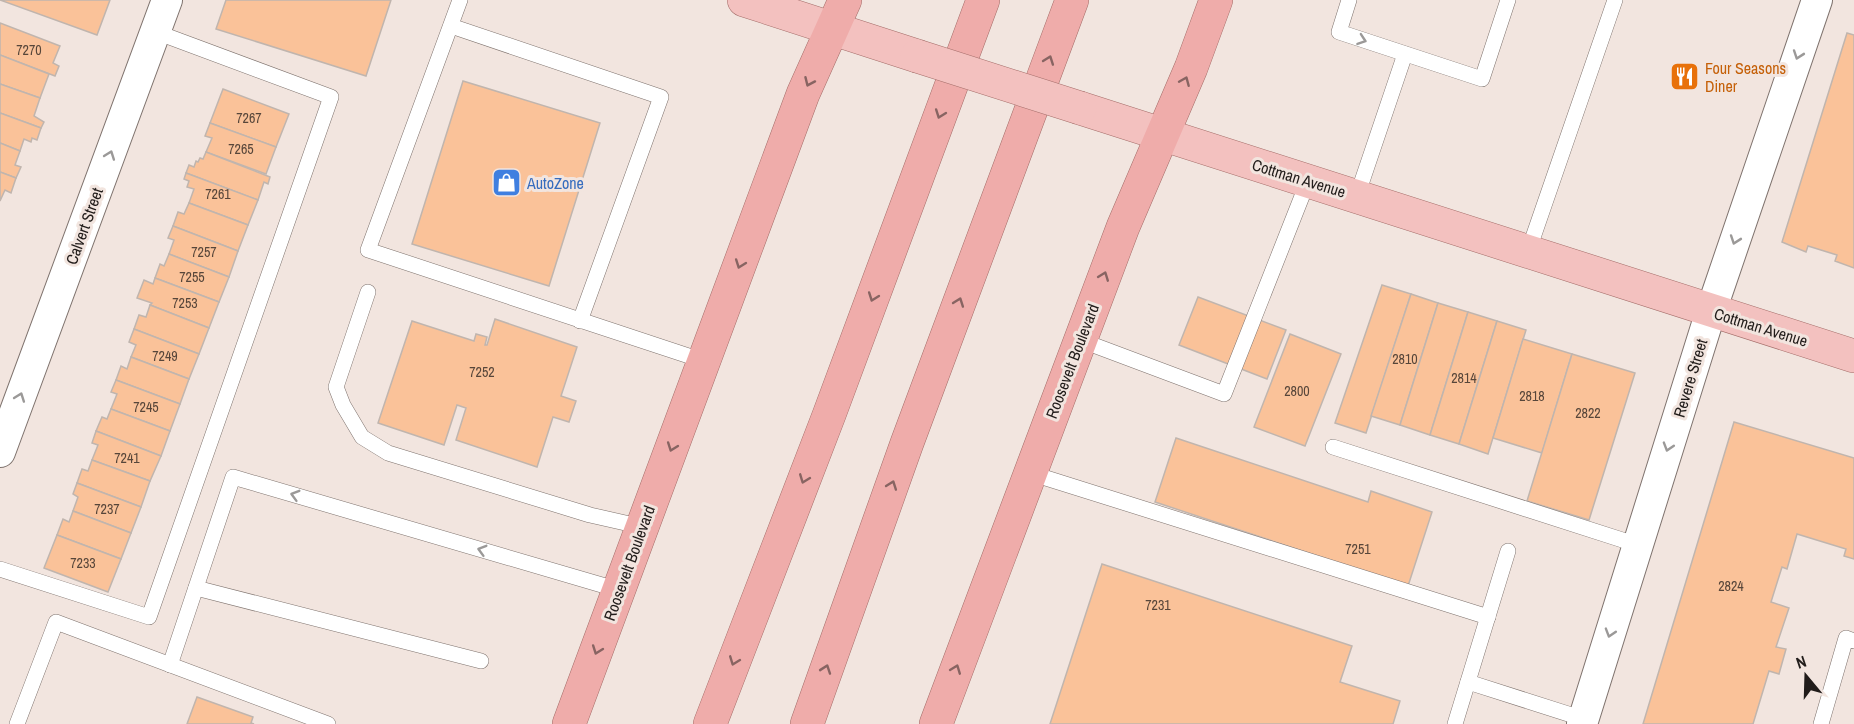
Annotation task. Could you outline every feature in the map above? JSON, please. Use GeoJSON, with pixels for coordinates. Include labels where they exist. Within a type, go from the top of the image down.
{"type":"FeatureCollection","features":[{"type":"Feature","properties":{"kind":"highway"},"geometry":{"type":"LineString","coordinates":[[710,724],[829,415],[983,0]]}},
{"type":"Feature","properties":{"kind":"highway"},"geometry":{"type":"LineString","coordinates":[[807,724],[907,443],[1072,0]]}},
{"type":"Feature","properties":{"kind":"highway","name":"Roosevelt Boulevard"},"geometry":{"type":"LineString","coordinates":[[936,724],[1123,227],[1191,68],[1216,0]]}},
{"type":"Feature","properties":{"kind":"highway","name":"Roosevelt Boulevard"},"geometry":{"type":"LineString","coordinates":[[569,724],[803,94],[839,14]]}},
{"type":"Feature","properties":{"kind":"main road","name":"Cottman Avenue"},"geometry":{"type":"LineString","coordinates":[[744,0],[839,14],[917,56],[1854,356]]}},
{"type":"Feature","properties":{"kind":"street","name":"Calvert Street"},"geometry":{"type":"LineString","coordinates":[[0,452],[167,0]]}},
{"type":"Feature","properties":{"kind":"street","name":"Revere Street"},"geometry":{"type":"LineString","coordinates":[[1583,721],[1711,311],[1817,0]]}},
{"type":"Feature","properties":{"kind":"lane"},"geometry":{"type":"LineString","coordinates":[[460,0],[368,250],[704,361]]}},
{"type":"Feature","properties":{"kind":"lane"},"geometry":{"type":"LineString","coordinates":[[1349,0],[1339,32],[1482,79],[1508,0]]}},
{"type":"Feature","properties":{"kind":"lane"},"geometry":{"type":"LineString","coordinates":[[1528,252],[1616,0]]}},
{"type":"Feature","properties":{"kind":"lane"},"geometry":{"type":"LineString","coordinates":[[451,26],[661,97],[580,321]]}},
{"type":"Feature","properties":{"kind":"lane"},"geometry":{"type":"LineString","coordinates":[[0,569],[149,617],[332,97],[156,32]]}},
{"type":"Feature","properties":{"kind":"lane"},"geometry":{"type":"LineString","coordinates":[[1357,196],[1405,54]]}},
{"type":"Feature","properties":{"kind":"lane"},"geometry":{"type":"LineString","coordinates":[[1080,340],[1224,393],[1308,181]]}},
{"type":"Feature","properties":{"kind":"lane"},"geometry":{"type":"LineString","coordinates":[[368,292],[336,387],[343,405],[362,437],[388,453],[590,515],[643,527]]}},
{"type":"Feature","properties":{"kind":"lane"},"geometry":{"type":"LineString","coordinates":[[1333,447],[1638,545]]}},
{"type":"Feature","properties":{"kind":"lane"},"geometry":{"type":"LineString","coordinates":[[1030,473],[1488,616]]}},
{"type":"Feature","properties":{"kind":"lane"},"geometry":{"type":"LineString","coordinates":[[170,665],[233,477],[619,590]]}},
{"type":"Feature","properties":{"kind":"lane"},"geometry":{"type":"LineString","coordinates":[[1455,724],[1508,551]]}},
{"type":"Feature","properties":{"kind":"lane"},"geometry":{"type":"LineString","coordinates":[[196,588],[481,661]]}},
{"type":"Feature","properties":{"kind":"lane"},"geometry":{"type":"LineString","coordinates":[[17,724],[56,622],[328,724]]}},
{"type":"Feature","properties":{"kind":"lane"},"geometry":{"type":"LineString","coordinates":[[1821,724],[1846,638],[1854,641]]}},
{"type":"Feature","properties":{"kind":"lane"},"geometry":{"type":"LineString","coordinates":[[1468,682],[1583,721]]}},
{"type":"Feature","properties":{"kind":"building"},"geometry":{"type":"Polygon","coordinates":[[[0,0],[110,0],[97,35],[0,0]]]}},
{"type":"Feature","properties":{"kind":"building"},"geometry":{"type":"Polygon","coordinates":[[[226,0],[391,0],[366,76],[216,29],[226,0]]]}},
{"type":"Feature","properties":{"kind":"building"},"geometry":{"type":"Polygon","coordinates":[[[0,23],[60,46],[53,63],[59,66],[55,76],[0,55],[0,23]]]}},
{"type":"Feature","properties":{"kind":"building"},"geometry":{"type":"Polygon","coordinates":[[[1847,33],[1854,35],[1854,268],[1835,261],[1837,255],[1808,246],[1806,252],[1782,242],[1847,33]]]}},
{"type":"Feature","properties":{"kind":"building"},"geometry":{"type":"Polygon","coordinates":[[[0,55],[49,74],[40,98],[0,84],[0,55]]]}},
{"type":"Feature","properties":{"kind":"building","name":"AutoZone"},"geometry":{"type":"Polygon","coordinates":[[[463,81],[600,123],[549,286],[412,244],[463,81]]]}},
{"type":"Feature","properties":{"kind":"building"},"geometry":{"type":"Polygon","coordinates":[[[0,84],[40,98],[34,116],[44,122],[41,128],[0,113],[0,84]]]}},
{"type":"Feature","properties":{"kind":"building"},"geometry":{"type":"Polygon","coordinates":[[[223,89],[289,114],[276,147],[210,123],[223,89]]]}},
{"type":"Feature","properties":{"kind":"building"},"geometry":{"type":"Polygon","coordinates":[[[0,113],[41,128],[37,140],[32,138],[31,142],[24,139],[20,151],[0,143],[0,113]]]}},
{"type":"Feature","properties":{"kind":"building"},"geometry":{"type":"Polygon","coordinates":[[[210,123],[276,147],[266,174],[206,152],[212,138],[205,136],[210,123]]]}},
{"type":"Feature","properties":{"kind":"building"},"geometry":{"type":"Polygon","coordinates":[[[0,143],[20,151],[15,165],[21,167],[16,178],[0,172],[0,143]]]}},
{"type":"Feature","properties":{"kind":"building"},"geometry":{"type":"Polygon","coordinates":[[[206,152],[270,177],[268,184],[264,182],[258,200],[186,173],[189,165],[194,167],[196,161],[203,159],[206,152]]]}},
{"type":"Feature","properties":{"kind":"building"},"geometry":{"type":"Polygon","coordinates":[[[0,172],[16,178],[11,193],[5,190],[0,201],[0,172]]]}},
{"type":"Feature","properties":{"kind":"building"},"geometry":{"type":"Polygon","coordinates":[[[186,173],[258,200],[248,225],[189,203],[194,189],[187,187],[189,181],[184,179],[186,173]]]}},
{"type":"Feature","properties":{"kind":"building"},"geometry":{"type":"Polygon","coordinates":[[[189,203],[248,225],[238,251],[173,226],[178,212],[184,214],[189,203]]]}},
{"type":"Feature","properties":{"kind":"building"},"geometry":{"type":"Polygon","coordinates":[[[173,226],[238,251],[229,277],[169,254],[174,240],[168,238],[173,226]]]}},
{"type":"Feature","properties":{"kind":"building"},"geometry":{"type":"Polygon","coordinates":[[[169,254],[229,277],[219,302],[155,278],[160,264],[164,266],[169,254]]]}},
{"type":"Feature","properties":{"kind":"building"},"geometry":{"type":"Polygon","coordinates":[[[155,278],[219,302],[209,328],[137,298],[144,280],[153,284],[155,278]]]}},
{"type":"Feature","properties":{"kind":"building"},"geometry":{"type":"Polygon","coordinates":[[[1382,285],[1411,294],[1366,433],[1335,423],[1382,285]]]}},
{"type":"Feature","properties":{"kind":"building"},"geometry":{"type":"Polygon","coordinates":[[[1411,294],[1438,303],[1400,425],[1371,416],[1411,294]]]}},
{"type":"Feature","properties":{"kind":"building"},"geometry":{"type":"Polygon","coordinates":[[[1198,297],[1286,330],[1267,379],[1179,345],[1198,297]]]}},
{"type":"Feature","properties":{"kind":"building"},"geometry":{"type":"Polygon","coordinates":[[[1438,303],[1468,312],[1430,435],[1400,425],[1438,303]]]}},
{"type":"Feature","properties":{"kind":"building"},"geometry":{"type":"Polygon","coordinates":[[[150,305],[209,328],[199,354],[134,329],[139,315],[146,317],[150,305]]]}},
{"type":"Feature","properties":{"kind":"building"},"geometry":{"type":"Polygon","coordinates":[[[1468,312],[1497,321],[1459,444],[1430,435],[1468,312]]]}},
{"type":"Feature","properties":{"kind":"building"},"geometry":{"type":"Polygon","coordinates":[[[495,319],[577,347],[561,396],[576,401],[569,422],[553,417],[537,467],[456,440],[466,408],[457,405],[444,445],[378,423],[412,321],[474,341],[476,334],[487,337],[485,345],[487,345],[495,319]]]}},
{"type":"Feature","properties":{"kind":"building"},"geometry":{"type":"Polygon","coordinates":[[[1497,321],[1526,330],[1488,454],[1459,444],[1497,321]]]}},
{"type":"Feature","properties":{"kind":"building"},"geometry":{"type":"Polygon","coordinates":[[[134,329],[199,354],[189,379],[131,357],[136,345],[129,342],[134,329]]]}},
{"type":"Feature","properties":{"kind":"building"},"geometry":{"type":"Polygon","coordinates":[[[1290,334],[1341,354],[1305,446],[1254,427],[1290,334]]]}},
{"type":"Feature","properties":{"kind":"building"},"geometry":{"type":"Polygon","coordinates":[[[1523,339],[1572,354],[1542,453],[1493,438],[1523,339]]]}},
{"type":"Feature","properties":{"kind":"building"},"geometry":{"type":"Polygon","coordinates":[[[1572,354],[1635,373],[1589,520],[1527,501],[1572,354]]]}},
{"type":"Feature","properties":{"kind":"building"},"geometry":{"type":"Polygon","coordinates":[[[131,357],[189,379],[180,404],[116,380],[121,366],[127,369],[131,357]]]}},
{"type":"Feature","properties":{"kind":"building"},"geometry":{"type":"Polygon","coordinates":[[[116,380],[180,404],[170,431],[111,409],[117,394],[111,392],[116,380]]]}},
{"type":"Feature","properties":{"kind":"building"},"geometry":{"type":"Polygon","coordinates":[[[111,409],[170,431],[161,456],[96,431],[102,417],[107,419],[111,409]]]}},
{"type":"Feature","properties":{"kind":"building"},"geometry":{"type":"Polygon","coordinates":[[[1734,422],[1854,458],[1854,559],[1844,556],[1846,549],[1797,534],[1787,569],[1782,567],[1771,602],[1789,608],[1776,647],[1786,649],[1779,674],[1769,671],[1753,724],[1643,724],[1734,422]]]}},
{"type":"Feature","properties":{"kind":"building"},"geometry":{"type":"Polygon","coordinates":[[[96,431],[161,456],[150,481],[92,460],[98,445],[92,443],[96,431]]]}},
{"type":"Feature","properties":{"kind":"building"},"geometry":{"type":"Polygon","coordinates":[[[1176,438],[1368,502],[1371,491],[1432,512],[1408,586],[1155,502],[1176,438]]]}},
{"type":"Feature","properties":{"kind":"building"},"geometry":{"type":"Polygon","coordinates":[[[92,460],[150,481],[141,507],[77,483],[82,469],[88,471],[92,460]]]}},
{"type":"Feature","properties":{"kind":"building"},"geometry":{"type":"Polygon","coordinates":[[[77,483],[141,507],[131,533],[73,511],[78,497],[73,494],[77,483]]]}},
{"type":"Feature","properties":{"kind":"building"},"geometry":{"type":"Polygon","coordinates":[[[73,511],[131,533],[121,559],[57,535],[63,519],[69,522],[73,511]]]}},
{"type":"Feature","properties":{"kind":"building"},"geometry":{"type":"Polygon","coordinates":[[[57,535],[121,559],[108,592],[44,568],[57,535]]]}},
{"type":"Feature","properties":{"kind":"building"},"geometry":{"type":"Polygon","coordinates":[[[1102,564],[1352,646],[1340,682],[1400,701],[1393,724],[1050,724],[1102,564]]]}},
{"type":"Feature","properties":{"kind":"building"},"geometry":{"type":"Polygon","coordinates":[[[197,697],[253,717],[251,723],[254,724],[187,724],[197,697]]]}},
{"type":"Feature","properties":{"kind":"place","name":"Four Seasons Diner"},"geometry":{"type":"Point","coordinates":[1684,77]}},
{"type":"Feature","properties":{"kind":"place","name":"AutoZone"},"geometry":{"type":"Point","coordinates":[506,183]}}]}
